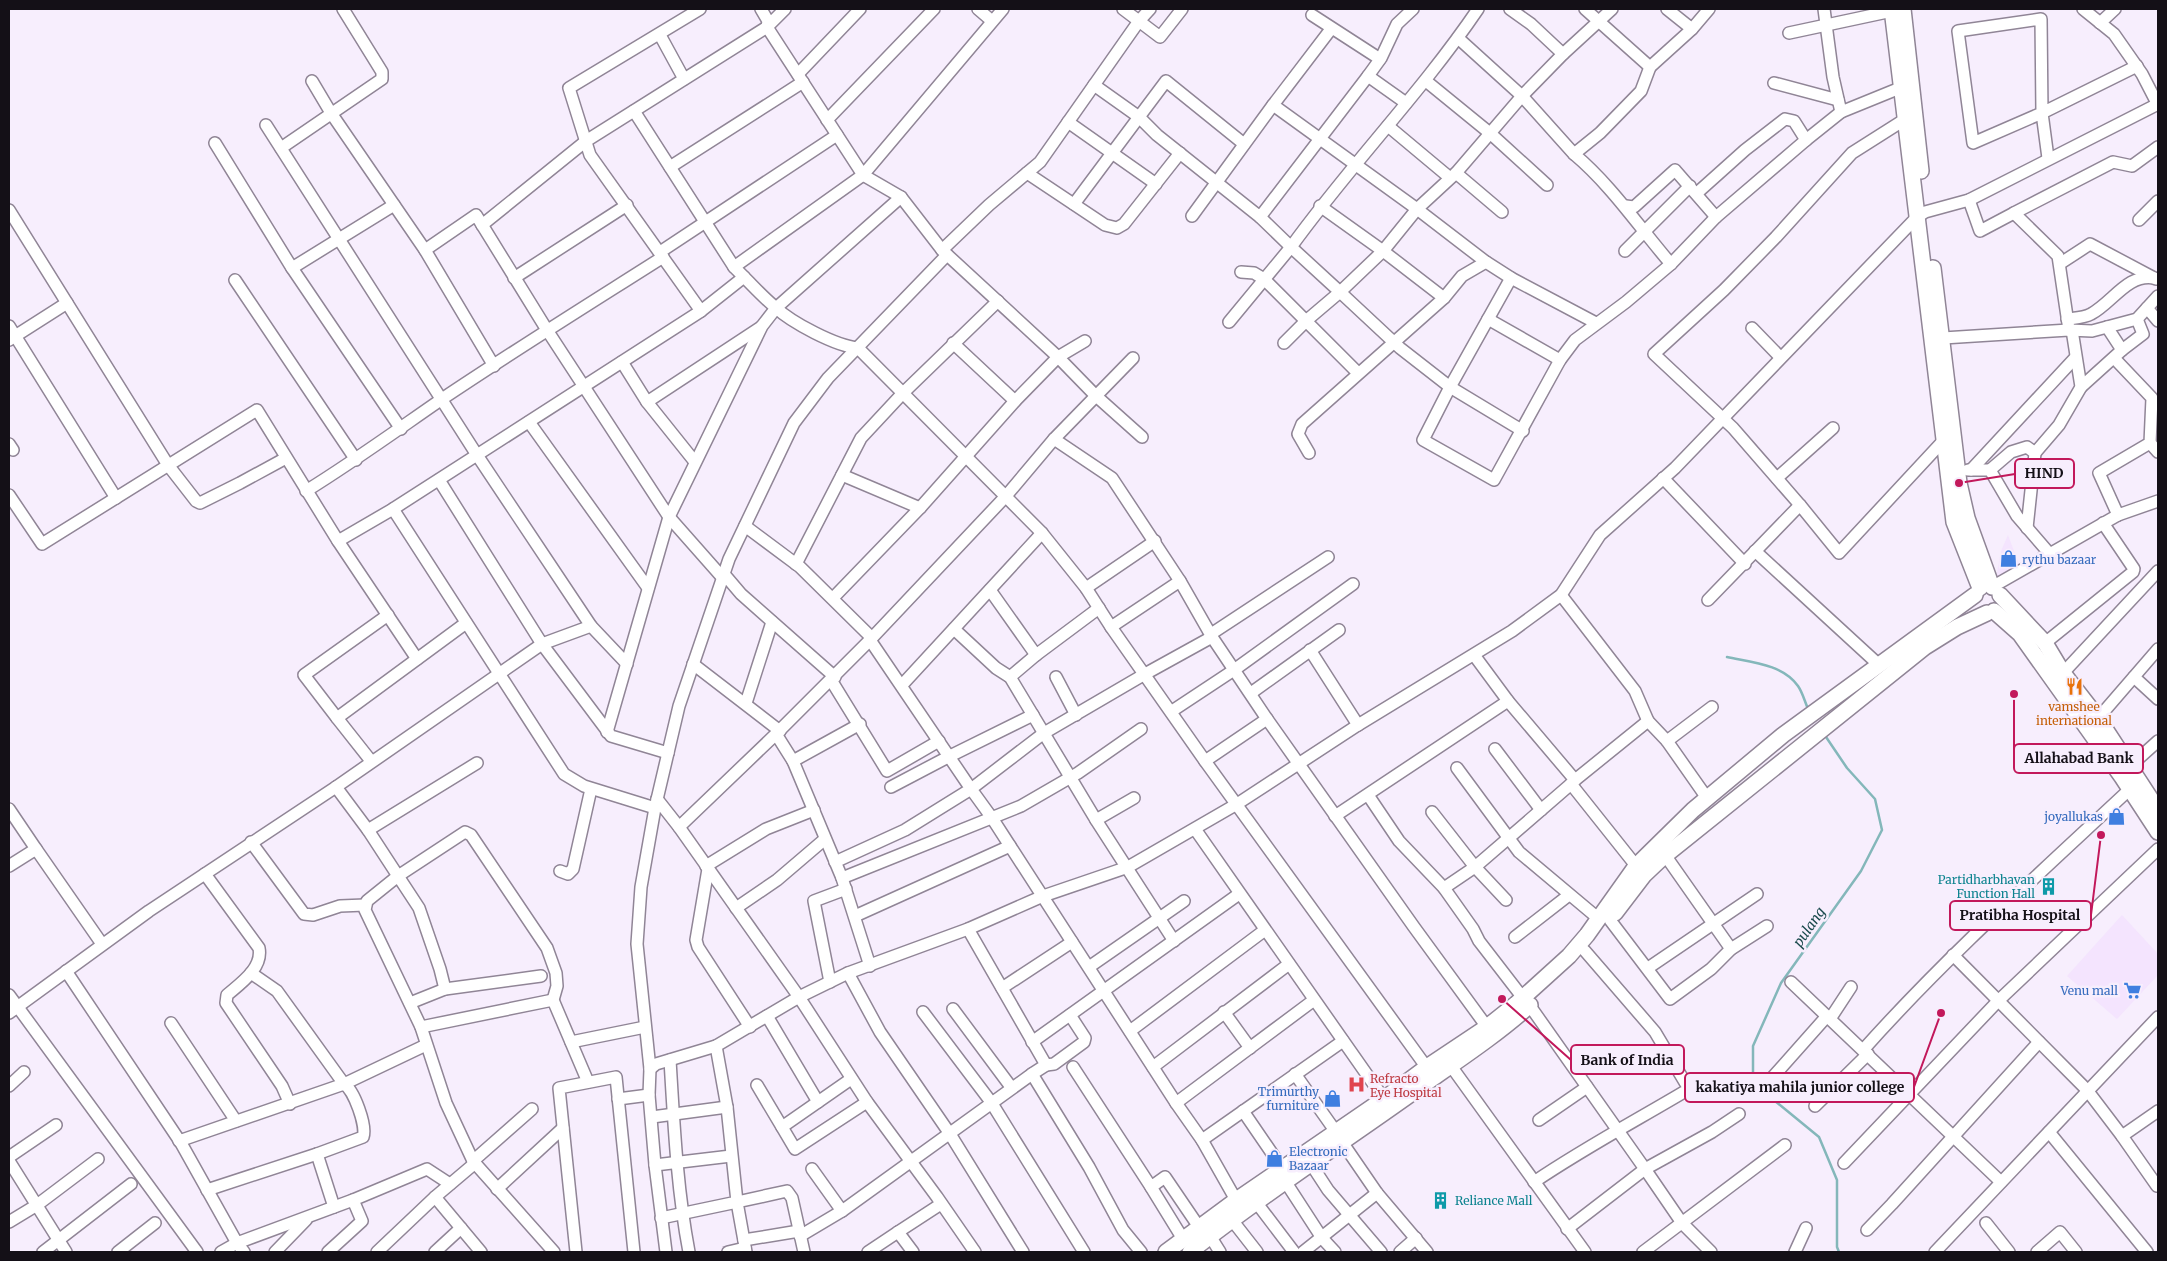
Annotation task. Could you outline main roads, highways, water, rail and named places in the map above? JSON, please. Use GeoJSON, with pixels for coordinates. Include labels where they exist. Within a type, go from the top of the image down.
{"type":"FeatureCollection","features":[{"type":"Feature","properties":{"kind":"main road"},"geometry":{"type":"LineString","coordinates":[[1900,11],[1900,88],[1904,120],[1943,338],[1953,434],[1965,469],[1967,518],[1987,591],[2045,643],[2130,789],[2158,832]]}},
{"type":"Feature","properties":{"kind":"main road"},"geometry":{"type":"LineString","coordinates":[[1640,871],[1665,855],[1925,647],[1957,627],[1990,612],[2000,604],[1987,591],[1954,522],[1900,11]]}},
{"type":"Feature","properties":{"kind":"main road"},"geometry":{"type":"LineString","coordinates":[[1987,591],[1977,607],[1990,612],[2020,634],[2156,799]]}},
{"type":"Feature","properties":{"kind":"main road"},"geometry":{"type":"LineString","coordinates":[[1166,1252],[1186,1246],[1237,1211],[1284,1175],[1430,1072],[1487,1026],[1558,980],[1585,951],[1604,919],[1640,871],[1707,798],[1783,735],[1840,692],[1878,664],[1987,591]]}},
{"type":"Feature","properties":{"kind":"main road"},"geometry":{"type":"LineString","coordinates":[[1237,1211],[1256,1202],[1284,1175],[1311,1164],[1339,1137],[1384,1099],[1430,1072],[1452,1066],[1526,1002],[1604,919]]}},
{"type":"Feature","properties":{"kind":"waterway","name":"pulang"},"geometry":{"type":"LineString","coordinates":[[1727,657],[1766,665],[1784,673],[1798,686],[1809,711]]}},
{"type":"Feature","properties":{"kind":"waterway","name":"pulang"},"geometry":{"type":"LineString","coordinates":[[1824,734],[1847,768],[1875,799],[1882,830],[1861,871],[1781,983],[1753,1046],[1753,1073],[1775,1101],[1819,1137],[1837,1180],[1837,1247],[1839,1252]]}},
{"type":"Feature","properties":{"kind":"place","name":"HIND"},"geometry":{"type":"Point","coordinates":[1959,483]}},
{"type":"Feature","properties":{"kind":"place","name":"rythu bazaar"},"geometry":{"type":"Point","coordinates":[2008,559]}},
{"type":"Feature","properties":{"kind":"place","name":"vamshee international"},"geometry":{"type":"Point","coordinates":[2074,687]}},
{"type":"Feature","properties":{"kind":"place","name":"Allahabad Bank"},"geometry":{"type":"Point","coordinates":[2014,694]}},
{"type":"Feature","properties":{"kind":"place","name":"joyallukas"},"geometry":{"type":"Point","coordinates":[2117,816]}},
{"type":"Feature","properties":{"kind":"place","name":"Pratibha Hospital"},"geometry":{"type":"Point","coordinates":[2101,835]}},
{"type":"Feature","properties":{"kind":"place","name":"Partidharbhavan Function Hall"},"geometry":{"type":"Point","coordinates":[2049,886]}},
{"type":"Feature","properties":{"kind":"place","name":"Venu mall"},"geometry":{"type":"Point","coordinates":[2132,990]}},
{"type":"Feature","properties":{"kind":"place","name":"Bank of India"},"geometry":{"type":"Point","coordinates":[1502,999]}},
{"type":"Feature","properties":{"kind":"place","name":"kakatiya mahila junior college"},"geometry":{"type":"Point","coordinates":[1941,1013]}},
{"type":"Feature","properties":{"kind":"place","name":"Refracto Eye Hospital"},"geometry":{"type":"Point","coordinates":[1356,1085]}},
{"type":"Feature","properties":{"kind":"place","name":"Trimurthy furniture"},"geometry":{"type":"Point","coordinates":[1333,1098]}},
{"type":"Feature","properties":{"kind":"place","name":"Electronic Bazaar"},"geometry":{"type":"Point","coordinates":[1275,1158]}},
{"type":"Feature","properties":{"kind":"place","name":"Reliance Mall"},"geometry":{"type":"Point","coordinates":[1441,1200]}}]}
